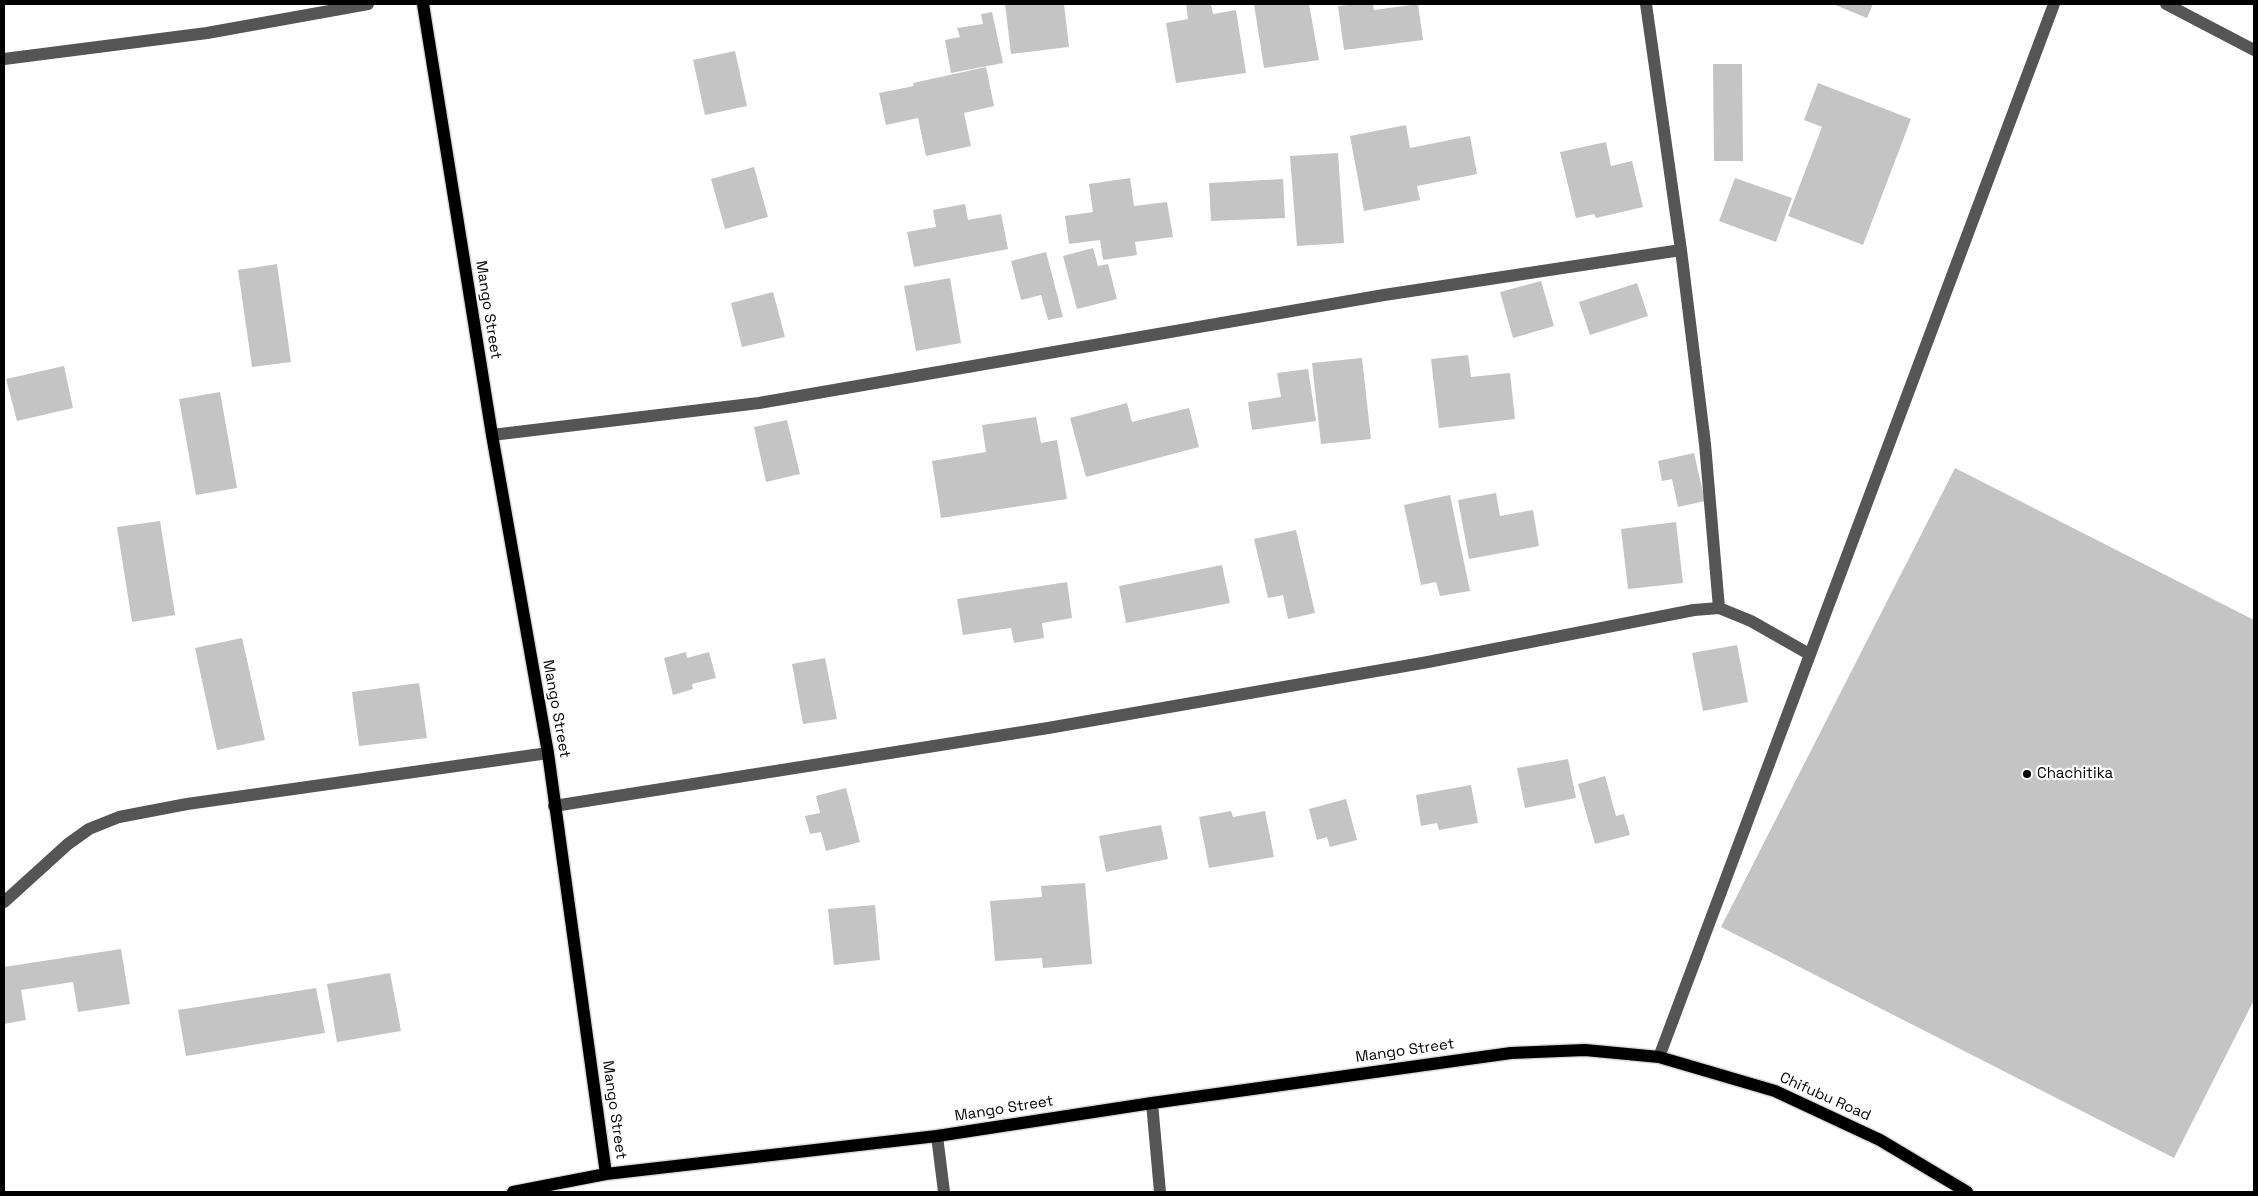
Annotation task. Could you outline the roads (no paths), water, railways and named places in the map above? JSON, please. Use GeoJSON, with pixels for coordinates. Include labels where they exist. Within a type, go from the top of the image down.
{"type":"FeatureCollection","features":[{"type":"Feature","properties":{"kind":"main road","name":"Mango Street"},"geometry":{"type":"LineString","coordinates":[[423,4],[492,435],[548,752],[606,1174],[937,1136],[1152,1103],[1511,1053],[1585,1050],[1658,1057]]}},
{"type":"Feature","properties":{"kind":"main road","name":"Chifubu Road"},"geometry":{"type":"LineString","coordinates":[[1658,1057],[1775,1091],[1880,1140],[1967,1192]]}},
{"type":"Feature","properties":{"kind":"main road"},"geometry":{"type":"LineString","coordinates":[[512,1192],[606,1174]]}},
{"type":"Feature","properties":{"kind":"street"},"geometry":{"type":"LineString","coordinates":[[4,59],[207,33],[368,4]]}},
{"type":"Feature","properties":{"kind":"street"},"geometry":{"type":"LineString","coordinates":[[1646,4],[1681,250],[1705,444],[1719,608]]}},
{"type":"Feature","properties":{"kind":"street"},"geometry":{"type":"LineString","coordinates":[[1658,1057],[2054,4]]}},
{"type":"Feature","properties":{"kind":"street"},"geometry":{"type":"LineString","coordinates":[[2166,4],[2254,50]]}},
{"type":"Feature","properties":{"kind":"street"},"geometry":{"type":"LineString","coordinates":[[492,435],[759,403],[1384,295],[1681,250]]}},
{"type":"Feature","properties":{"kind":"street"},"geometry":{"type":"LineString","coordinates":[[554,806],[1058,726],[1428,662],[1694,610],[1719,608],[1751,621],[1810,654]]}},
{"type":"Feature","properties":{"kind":"street"},"geometry":{"type":"LineString","coordinates":[[4,902],[68,844],[89,829],[119,817],[187,804],[548,752]]}},
{"type":"Feature","properties":{"kind":"street"},"geometry":{"type":"LineString","coordinates":[[1152,1103],[1160,1192]]}},
{"type":"Feature","properties":{"kind":"street"},"geometry":{"type":"LineString","coordinates":[[937,1136],[944,1192]]}},
{"type":"Feature","properties":{"kind":"place","name":"Chachitika"},"geometry":{"type":"Point","coordinates":[2027,774]}}]}
